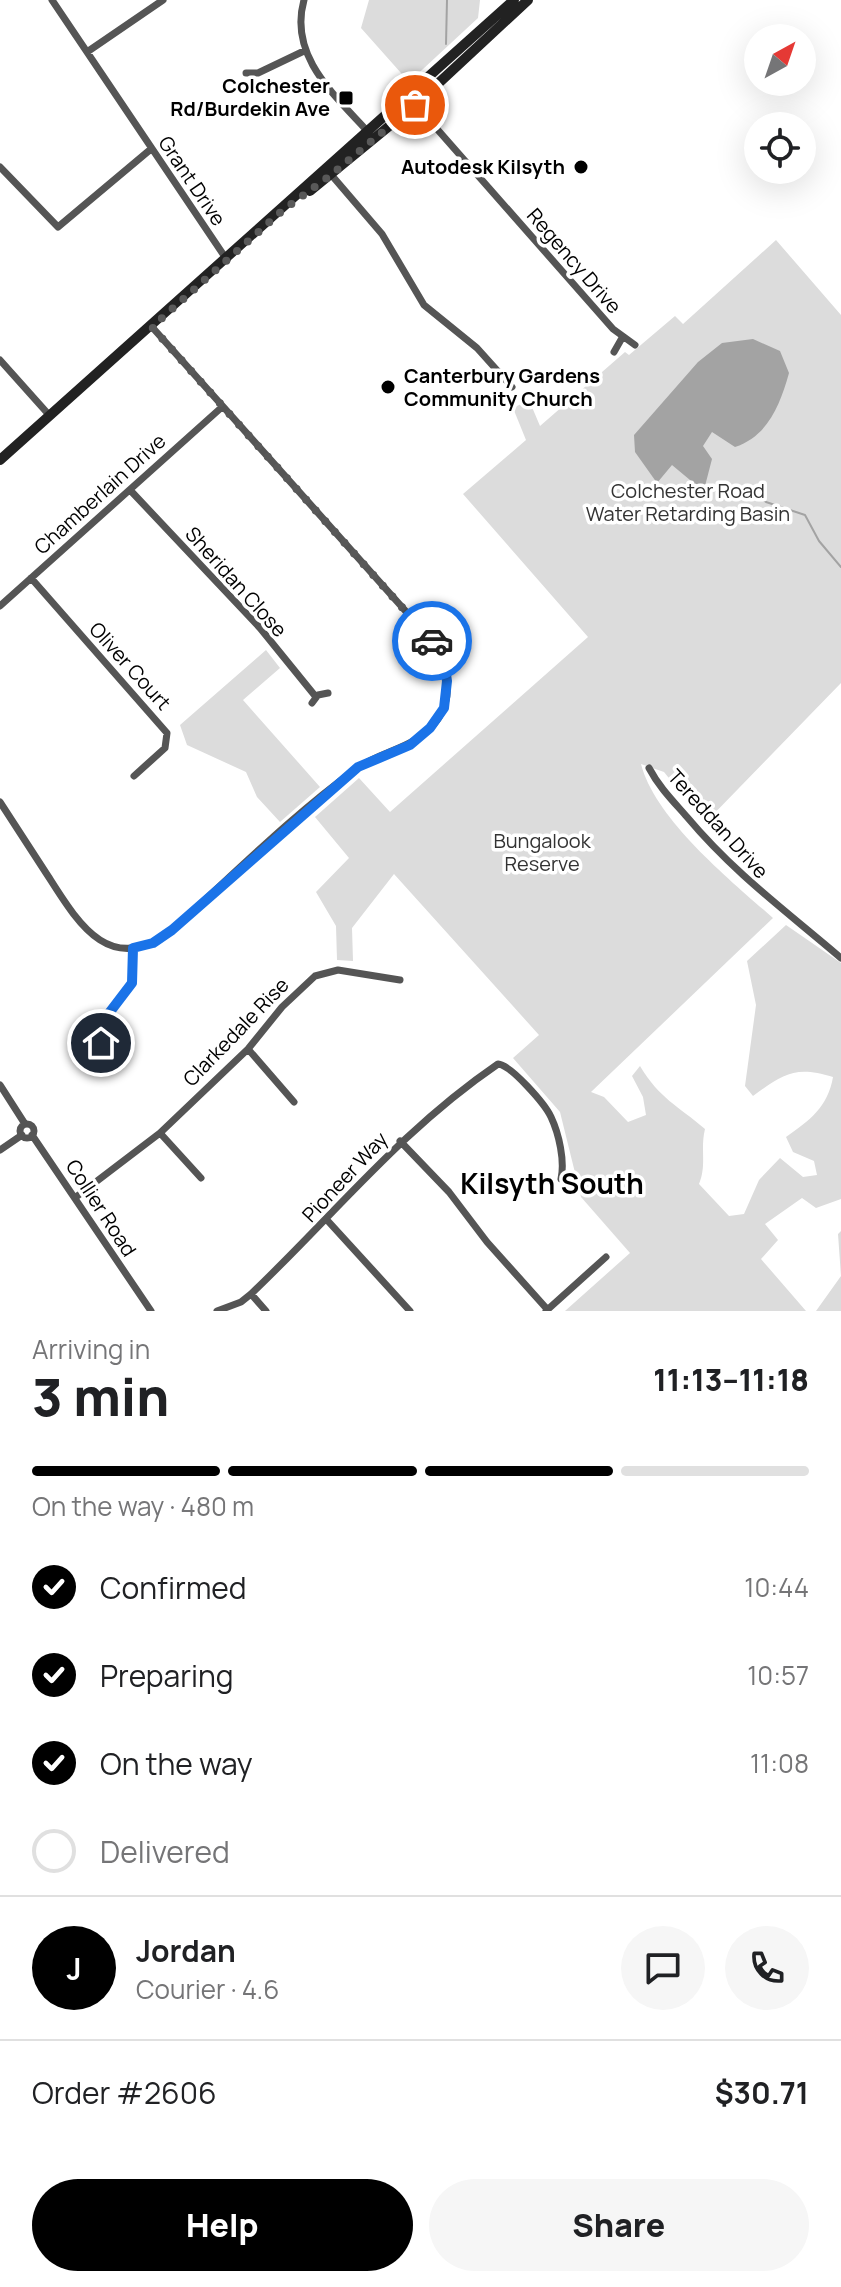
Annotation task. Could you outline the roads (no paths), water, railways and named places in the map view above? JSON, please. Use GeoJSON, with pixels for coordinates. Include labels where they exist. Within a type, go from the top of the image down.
{"type":"FeatureCollection","features":[{"type":"Feature","properties":{"kind":"main road"},"geometry":{"type":"LineString","coordinates":[[411,100],[514,0]]}},
{"type":"Feature","properties":{"kind":"main road"},"geometry":{"type":"LineString","coordinates":[[0,460],[283,210],[528,0]]}},
{"type":"Feature","properties":{"kind":"street","name":"Grant Drive"},"geometry":{"type":"LineString","coordinates":[[52,0],[227,260]]}},
{"type":"Feature","properties":{"kind":"street"},"geometry":{"type":"LineString","coordinates":[[87,52],[163,0]]}},
{"type":"Feature","properties":{"kind":"street"},"geometry":{"type":"LineString","coordinates":[[304,0],[300,31],[304,51],[316,72],[371,134]]}},
{"type":"Feature","properties":{"kind":"street"},"geometry":{"type":"LineString","coordinates":[[246,73],[258,73],[304,51]]}},
{"type":"Feature","properties":{"kind":"street","name":"Regency Drive"},"geometry":{"type":"LineString","coordinates":[[411,100],[622,338],[635,345]]}},
{"type":"Feature","properties":{"kind":"street"},"geometry":{"type":"LineString","coordinates":[[0,167],[58,227],[68,223],[151,149]]}},
{"type":"Feature","properties":{"kind":"street"},"geometry":{"type":"LineString","coordinates":[[328,172],[382,234],[424,305],[477,348],[512,387]]}},
{"type":"Feature","properties":{"kind":"street"},"geometry":{"type":"LineString","coordinates":[[0,802],[80,925],[101,942],[133,948],[153,943],[172,930],[358,767],[420,737],[438,719],[446,695],[444,662],[435,644],[152,327]]}},
{"type":"Feature","properties":{"kind":"street","name":"Regency Drive"},"geometry":{"type":"LineString","coordinates":[[614,352],[622,338]]}},
{"type":"Feature","properties":{"kind":"street"},"geometry":{"type":"LineString","coordinates":[[0,360],[50,416]]}},
{"type":"Feature","properties":{"kind":"street","name":"Chamberlain Drive"},"geometry":{"type":"LineString","coordinates":[[0,606],[222,407]]}},
{"type":"Feature","properties":{"kind":"street","name":"Sheridan Close"},"geometry":{"type":"LineString","coordinates":[[130,490],[260,628],[314,700],[328,693]]}},
{"type":"Feature","properties":{"kind":"street","name":"Oliver Court"},"geometry":{"type":"LineString","coordinates":[[31,578],[167,733],[165,748],[134,776]]}},
{"type":"Feature","properties":{"kind":"street","name":"Tereddan Drive"},"geometry":{"type":"LineString","coordinates":[[649,768],[662,789],[742,877],[841,958]]}},
{"type":"Feature","properties":{"kind":"street"},"geometry":{"type":"LineString","coordinates":[[101,1043],[100,1025],[132,983],[133,948]]}},
{"type":"Feature","properties":{"kind":"street","name":"Clarkedale Rise"},"geometry":{"type":"LineString","coordinates":[[76,1197],[160,1133],[248,1049],[282,1007],[315,976],[338,970],[400,980]]}},
{"type":"Feature","properties":{"kind":"street"},"geometry":{"type":"LineString","coordinates":[[85,1020],[100,1025]]}},
{"type":"Feature","properties":{"kind":"street"},"geometry":{"type":"LineString","coordinates":[[248,1049],[294,1102]]}},
{"type":"Feature","properties":{"kind":"street","name":"Pioneer Way"},"geometry":{"type":"LineString","coordinates":[[217,1311],[241,1302],[251,1294],[327,1220],[400,1141],[446,1100],[498,1064],[511,1070],[552,1118],[562,1157],[561,1179]]}},
{"type":"Feature","properties":{"kind":"street"},"geometry":{"type":"LineString","coordinates":[[0,1085],[25,1124],[21,1128],[22,1135]]}},
{"type":"Feature","properties":{"kind":"street","name":"Collier Road"},"geometry":{"type":"LineString","coordinates":[[25,1124],[33,1127],[32,1135],[151,1311]]}},
{"type":"Feature","properties":{"kind":"street"},"geometry":{"type":"LineString","coordinates":[[160,1133],[201,1178]]}},
{"type":"Feature","properties":{"kind":"street"},"geometry":{"type":"LineString","coordinates":[[0,1150],[22,1135],[32,1135]]}},
{"type":"Feature","properties":{"kind":"street"},"geometry":{"type":"LineString","coordinates":[[400,1141],[449,1192],[546,1310],[606,1257]]}},
{"type":"Feature","properties":{"kind":"street"},"geometry":{"type":"LineString","coordinates":[[327,1220],[410,1311]]}},
{"type":"Feature","properties":{"kind":"street"},"geometry":{"type":"LineString","coordinates":[[251,1294],[266,1311]]}},
{"type":"Feature","properties":{"kind":"street","name":"Collier Road"},"geometry":{"type":"LineString","coordinates":[[142,1300],[158,1311]]}},
{"type":"Feature","properties":{"kind":"waterway"},"geometry":{"type":"LineString","coordinates":[[446,44],[447,0]]}},
{"type":"Feature","properties":{"kind":"waterway"},"geometry":{"type":"LineString","coordinates":[[705,486],[719,492],[747,488],[766,502],[805,515],[819,541],[841,567]]}},
{"type":"Feature","properties":{"kind":"place","name":"Colchester Rd/Burdekin Ave"},"geometry":{"type":"Point","coordinates":[346,98]}},
{"type":"Feature","properties":{"kind":"place","name":"Autodesk Kilsyth"},"geometry":{"type":"Point","coordinates":[581,167]}},
{"type":"Feature","properties":{"kind":"place","name":"Canterbury Gardens Community Church"},"geometry":{"type":"Point","coordinates":[388,387]}},
{"type":"Feature","properties":{"kind":"district","name":"Kilsyth South"},"geometry":{"type":"Point","coordinates":[552,1184]}},
{"type":"Feature","properties":{"kind":"park label","name":"Colchester Road Water Retarding Basin"},"geometry":{"type":"Point","coordinates":[688,502]}},
{"type":"Feature","properties":{"kind":"park label","name":"Bungalook Reserve"},"geometry":{"type":"Point","coordinates":[542,852]}}]}
